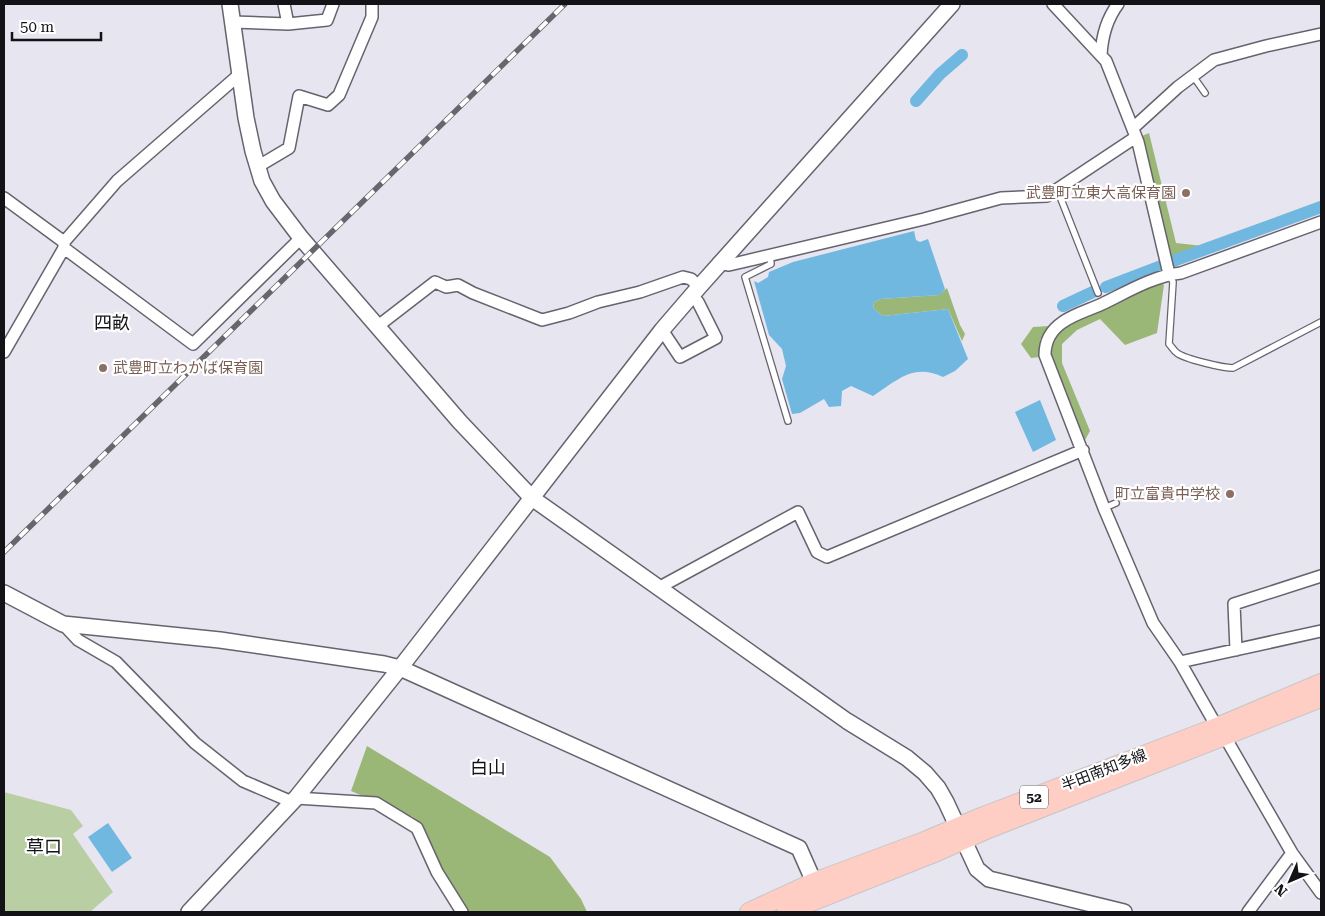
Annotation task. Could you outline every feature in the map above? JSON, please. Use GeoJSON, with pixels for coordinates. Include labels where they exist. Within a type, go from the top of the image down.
{"type":"FeatureCollection","features":[{"type":"Feature","properties":{"kind":"main road","name":"半田南知多線"},"geometry":{"type":"LineString","coordinates":[[1221,732],[1321,684]]}},
{"type":"Feature","properties":{"kind":"main road","name":"半田南知多線"},"geometry":{"type":"LineString","coordinates":[[749,912],[814,882],[927,840],[960,833],[1221,732],[1321,698]]}},
{"type":"Feature","properties":{"kind":"main road","name":"半田南知多線"},"geometry":{"type":"LineString","coordinates":[[786,912],[932,854],[960,833]]}},
{"type":"Feature","properties":{"kind":"street"},"geometry":{"type":"LineString","coordinates":[[230,4],[246,118],[257,167],[273,201],[301,238],[460,422],[532,498],[847,721],[907,758],[925,773],[938,788],[977,869],[989,878],[1124,912]]}},
{"type":"Feature","properties":{"kind":"street"},"geometry":{"type":"LineString","coordinates":[[284,4],[288,24]]}},
{"type":"Feature","properties":{"kind":"street"},"geometry":{"type":"LineString","coordinates":[[232,22],[288,24],[327,20],[333,4]]}},
{"type":"Feature","properties":{"kind":"street"},"geometry":{"type":"LineString","coordinates":[[257,167],[289,148],[299,96],[328,105],[339,95],[372,17],[372,4]]}},
{"type":"Feature","properties":{"kind":"street"},"geometry":{"type":"LineString","coordinates":[[189,912],[294,800],[400,668],[662,330],[718,263],[952,4]]}},
{"type":"Feature","properties":{"kind":"street"},"geometry":{"type":"LineString","coordinates":[[1053,4],[1106,61],[1135,132],[1169,274]]}},
{"type":"Feature","properties":{"kind":"street"},"geometry":{"type":"LineString","coordinates":[[1100,55],[1107,20],[1118,4]]}},
{"type":"Feature","properties":{"kind":"street"},"geometry":{"type":"LineString","coordinates":[[718,263],[729,265],[924,219],[1002,198],[1047,196],[1135,132],[1178,88],[1214,60],[1321,34]]}},
{"type":"Feature","properties":{"kind":"street"},"geometry":{"type":"LineString","coordinates":[[4,352],[64,245],[117,182],[240,74]]}},
{"type":"Feature","properties":{"kind":"street"},"geometry":{"type":"LineString","coordinates":[[4,198],[193,344],[301,238]]}},
{"type":"Feature","properties":{"kind":"street"},"geometry":{"type":"LineString","coordinates":[[1321,222],[1181,273],[1169,274],[1115,297],[1062,322],[1049,337],[1045,346],[1045,355],[1104,508],[1153,623],[1180,662],[1292,853],[1321,893]]}},
{"type":"Feature","properties":{"kind":"street"},"geometry":{"type":"LineString","coordinates":[[378,326],[435,282],[446,287],[458,285],[473,293],[542,320],[569,313],[598,302],[640,292],[683,277],[691,279],[698,302],[716,338],[680,357],[662,330]]}},
{"type":"Feature","properties":{"kind":"street"},"geometry":{"type":"LineString","coordinates":[[660,587],[798,512],[817,552],[827,557],[1083,450]]}},
{"type":"Feature","properties":{"kind":"street"},"geometry":{"type":"LineString","coordinates":[[1236,650],[1234,604],[1321,576]]}},
{"type":"Feature","properties":{"kind":"street"},"geometry":{"type":"LineString","coordinates":[[4,593],[62,624],[78,640],[116,662],[194,743],[243,781],[294,800],[376,804],[417,828],[437,872],[462,912]]}},
{"type":"Feature","properties":{"kind":"street"},"geometry":{"type":"LineString","coordinates":[[62,624],[220,640],[400,668],[799,848],[814,882]]}},
{"type":"Feature","properties":{"kind":"street"},"geometry":{"type":"LineString","coordinates":[[1180,662],[1321,631]]}},
{"type":"Feature","properties":{"kind":"street"},"geometry":{"type":"LineString","coordinates":[[1248,912],[1292,853]]}},
{"type":"Feature","properties":{"kind":"lane"},"geometry":{"type":"LineString","coordinates":[[1193,76],[1205,93]]}},
{"type":"Feature","properties":{"kind":"lane"},"geometry":{"type":"LineString","coordinates":[[1057,189],[1098,293]]}},
{"type":"Feature","properties":{"kind":"lane"},"geometry":{"type":"LineString","coordinates":[[770,255],[771,264],[745,277],[788,420]]}},
{"type":"Feature","properties":{"kind":"lane"},"geometry":{"type":"LineString","coordinates":[[1169,274],[1173,282],[1169,344],[1178,354],[1187,358],[1233,368],[1321,322]]}},
{"type":"Feature","properties":{"kind":"lane"},"geometry":{"type":"LineString","coordinates":[[1104,508],[1116,503]]}},
{"type":"Feature","properties":{"kind":"green space"},"geometry":{"type":"Polygon","coordinates":[[[1149,133],[1176,243],[1203,246],[1170,258],[1142,136],[1149,133]]]}},
{"type":"Feature","properties":{"kind":"green space"},"geometry":{"type":"Polygon","coordinates":[[[1160,282],[1164,285],[1157,333],[1125,345],[1100,319],[1077,330],[1062,344],[1062,363],[1090,431],[1084,442],[1050,351],[1054,341],[1062,330],[1074,321],[1160,282]]]}},
{"type":"Feature","properties":{"kind":"green space"},"geometry":{"type":"Polygon","coordinates":[[[947,288],[965,334],[962,341],[948,309],[883,316],[874,309],[873,303],[880,299],[939,295],[947,288]]]}},
{"type":"Feature","properties":{"kind":"green space"},"geometry":{"type":"Polygon","coordinates":[[[1049,326],[1040,340],[1040,357],[1031,358],[1021,344],[1033,327],[1049,326]]]}},
{"type":"Feature","properties":{"kind":"green space"},"geometry":{"type":"Polygon","coordinates":[[[367,746],[550,857],[581,899],[587,912],[467,912],[413,817],[351,791],[367,746]]]}},
{"type":"Feature","properties":{"kind":"green space"},"geometry":{"type":"Polygon","coordinates":[[[4,792],[71,810],[83,826],[73,834],[113,892],[90,912],[4,912],[4,792]]]}},
{"type":"Feature","properties":{"kind":"water"},"geometry":{"type":"Polygon","coordinates":[[[914,231],[916,240],[920,242],[928,239],[945,289],[940,295],[880,299],[873,303],[874,309],[883,316],[948,309],[968,359],[955,371],[943,377],[923,372],[906,375],[873,396],[851,386],[842,391],[841,406],[829,407],[824,399],[800,413],[792,414],[782,379],[786,366],[782,349],[769,335],[754,281],[758,283],[768,277],[769,272],[793,262],[914,231]]]}},
{"type":"Feature","properties":{"kind":"water"},"geometry":{"type":"Polygon","coordinates":[[[1040,400],[1056,440],[1033,452],[1015,412],[1040,400]]]}},
{"type":"Feature","properties":{"kind":"water"},"geometry":{"type":"Polygon","coordinates":[[[108,823],[132,858],[112,872],[88,837],[108,823]]]}},
{"type":"Feature","properties":{"kind":"waterway"},"geometry":{"type":"LineString","coordinates":[[916,101],[940,74],[962,55]]}},
{"type":"Feature","properties":{"kind":"waterway"},"geometry":{"type":"LineString","coordinates":[[1173,261],[1321,207]]}},
{"type":"Feature","properties":{"kind":"waterway"},"geometry":{"type":"LineString","coordinates":[[1106,287],[1161,266]]}},
{"type":"Feature","properties":{"kind":"waterway"},"geometry":{"type":"LineString","coordinates":[[1063,306],[1095,291]]}},
{"type":"Feature","properties":{"kind":"railway"},"geometry":{"type":"LineString","coordinates":[[4,552],[565,4]]}},
{"type":"Feature","properties":{"kind":"place","name":"武豊町立東大高保育園"},"geometry":{"type":"Point","coordinates":[1186,193]}},
{"type":"Feature","properties":{"kind":"place","name":"武豊町立わかば保育園"},"geometry":{"type":"Point","coordinates":[103,368]}},
{"type":"Feature","properties":{"kind":"place","name":"町立富貴中学校"},"geometry":{"type":"Point","coordinates":[1230,494]}},
{"type":"Feature","properties":{"kind":"district","name":"四畝"},"geometry":{"type":"Point","coordinates":[112,323]}},
{"type":"Feature","properties":{"kind":"district","name":"白山"},"geometry":{"type":"Point","coordinates":[488,768]}},
{"type":"Feature","properties":{"kind":"district","name":"草口"},"geometry":{"type":"Point","coordinates":[44,847]}}]}
